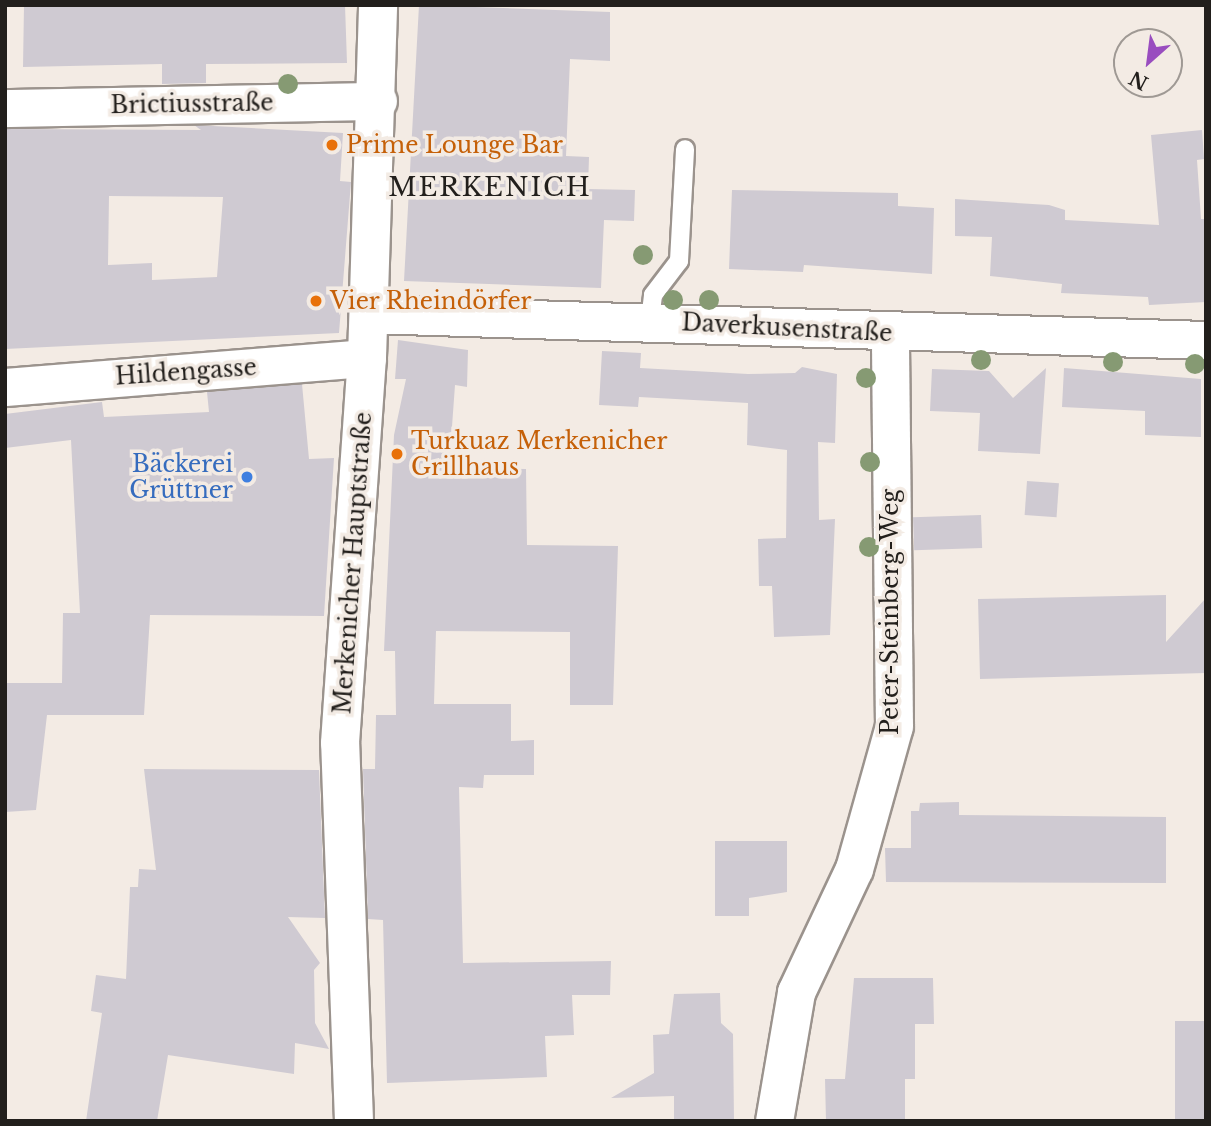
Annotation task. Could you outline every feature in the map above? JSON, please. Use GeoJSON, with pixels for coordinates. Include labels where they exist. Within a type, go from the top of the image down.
{"type":"FeatureCollection","features":[{"type":"Feature","properties":{"kind":"street","name":"Merkenicher Hauptstraße"},"geometry":{"type":"LineString","coordinates":[[354,1121],[340,743],[367,358],[378,101],[378,5]]}},
{"type":"Feature","properties":{"kind":"street","name":"Brictiusstraße"},"geometry":{"type":"LineString","coordinates":[[5,108],[378,101]]}},
{"type":"Feature","properties":{"kind":"street","name":"Daverkusenstraße"},"geometry":{"type":"LineString","coordinates":[[369,314],[650,320],[890,334],[1206,340]]}},
{"type":"Feature","properties":{"kind":"street","name":"Peter-Steinberg-Weg"},"geometry":{"type":"LineString","coordinates":[[774,1121],[796,992],[854,869],[894,726],[890,334]]}},
{"type":"Feature","properties":{"kind":"street","name":"Hildengasse"},"geometry":{"type":"LineString","coordinates":[[5,387],[367,358]]}},
{"type":"Feature","properties":{"kind":"lane"},"geometry":{"type":"LineString","coordinates":[[650,320],[653,295],[679,261],[685,149]]}},
{"type":"Feature","properties":{"kind":"building"},"geometry":{"type":"Polygon","coordinates":[[[24,5],[345,5],[347,63],[206,64],[206,83],[162,84],[162,64],[23,67],[24,5]]]}},
{"type":"Feature","properties":{"kind":"building"},"geometry":{"type":"Polygon","coordinates":[[[419,5],[610,12],[610,61],[570,59],[566,156],[589,157],[588,189],[635,190],[634,221],[604,220],[601,288],[404,281],[419,5]]]}},
{"type":"Feature","properties":{"kind":"building"},"geometry":{"type":"Polygon","coordinates":[[[194,125],[343,133],[340,181],[351,182],[339,333],[5,349],[5,129],[201,130],[194,125]],[[109,196],[108,265],[152,263],[152,280],[217,277],[223,197],[109,196]]]}},
{"type":"Feature","properties":{"kind":"building"},"geometry":{"type":"Polygon","coordinates":[[[1202,130],[1204,159],[1197,160],[1201,219],[1206,219],[1206,302],[1149,305],[1148,297],[1061,293],[1062,284],[990,276],[992,237],[955,236],[955,199],[1049,205],[1065,210],[1065,220],[1159,225],[1151,135],[1202,130]]]}},
{"type":"Feature","properties":{"kind":"building"},"geometry":{"type":"Polygon","coordinates":[[[732,190],[898,193],[898,206],[934,208],[932,274],[804,265],[803,272],[729,269],[732,190]]]}},
{"type":"Feature","properties":{"kind":"building"},"geometry":{"type":"Polygon","coordinates":[[[398,340],[468,350],[467,387],[455,385],[449,468],[526,469],[527,545],[618,546],[613,705],[570,705],[570,632],[436,631],[434,704],[511,704],[511,741],[534,740],[534,775],[484,775],[483,788],[459,787],[463,963],[611,961],[610,995],[572,995],[574,1035],[545,1036],[547,1077],[387,1083],[383,920],[368,919],[363,769],[375,769],[376,715],[396,715],[395,651],[384,651],[394,435],[406,379],[395,379],[398,340]]]}},
{"type":"Feature","properties":{"kind":"building"},"geometry":{"type":"Polygon","coordinates":[[[602,351],[641,353],[640,368],[748,374],[795,373],[802,367],[837,374],[835,443],[818,442],[819,520],[835,519],[830,635],[774,637],[772,586],[759,586],[758,539],[786,538],[787,450],[747,445],[748,403],[639,397],[638,407],[599,405],[602,351]]]}},
{"type":"Feature","properties":{"kind":"building"},"geometry":{"type":"Polygon","coordinates":[[[1046,368],[1040,454],[978,451],[980,413],[930,411],[932,369],[989,371],[1013,398],[1046,368]]]}},
{"type":"Feature","properties":{"kind":"building"},"geometry":{"type":"Polygon","coordinates":[[[1064,368],[1201,379],[1201,437],[1145,435],[1145,411],[1062,407],[1064,368]]]}},
{"type":"Feature","properties":{"kind":"building"},"geometry":{"type":"Polygon","coordinates":[[[302,384],[309,459],[334,458],[324,616],[150,615],[144,715],[47,715],[36,810],[5,812],[5,683],[62,683],[63,613],[80,613],[71,440],[5,448],[5,414],[102,402],[104,417],[209,412],[207,392],[302,384]]]}},
{"type":"Feature","properties":{"kind":"building"},"geometry":{"type":"Polygon","coordinates":[[[1027,481],[1059,483],[1057,517],[1025,515],[1027,481]]]}},
{"type":"Feature","properties":{"kind":"building"},"geometry":{"type":"Polygon","coordinates":[[[981,515],[982,548],[914,550],[913,517],[981,515]]]}},
{"type":"Feature","properties":{"kind":"building"},"geometry":{"type":"Polygon","coordinates":[[[1166,595],[1166,642],[1206,598],[1206,673],[980,679],[978,599],[1166,595]]]}},
{"type":"Feature","properties":{"kind":"building"},"geometry":{"type":"Polygon","coordinates":[[[144,769],[319,770],[325,918],[288,917],[320,963],[314,970],[315,1023],[329,1049],[295,1043],[294,1074],[168,1055],[157,1121],[86,1121],[102,1013],[91,1011],[96,975],[126,979],[130,887],[138,887],[139,869],[156,870],[144,769]]]}},
{"type":"Feature","properties":{"kind":"building"},"geometry":{"type":"Polygon","coordinates":[[[959,802],[959,815],[1166,817],[1166,883],[886,882],[885,848],[911,848],[911,811],[919,811],[920,803],[959,802]]]}},
{"type":"Feature","properties":{"kind":"building"},"geometry":{"type":"Polygon","coordinates":[[[715,841],[787,841],[787,892],[749,898],[749,916],[715,916],[715,841]]]}},
{"type":"Feature","properties":{"kind":"building"},"geometry":{"type":"Polygon","coordinates":[[[854,978],[933,978],[934,1024],[915,1024],[915,1079],[905,1079],[905,1121],[826,1121],[825,1079],[845,1079],[854,978]]]}},
{"type":"Feature","properties":{"kind":"building"},"geometry":{"type":"Polygon","coordinates":[[[720,993],[721,1023],[733,1034],[734,1121],[674,1121],[674,1096],[611,1098],[654,1073],[653,1035],[669,1034],[674,994],[720,993]]]}},
{"type":"Feature","properties":{"kind":"building"},"geometry":{"type":"Polygon","coordinates":[[[1175,1021],[1206,1021],[1206,1121],[1175,1121],[1175,1021]]]}},
{"type":"Feature","properties":{"kind":"place","name":"Prime Lounge Bar"},"geometry":{"type":"Point","coordinates":[332,145]}},
{"type":"Feature","properties":{"kind":"place","name":"Vier Rheindörfer"},"geometry":{"type":"Point","coordinates":[316,301]}},
{"type":"Feature","properties":{"kind":"place","name":"Turkuaz Merkenicher Grillhaus"},"geometry":{"type":"Point","coordinates":[397,454]}},
{"type":"Feature","properties":{"kind":"place","name":"Bäckerei Grüttner"},"geometry":{"type":"Point","coordinates":[247,477]}},
{"type":"Feature","properties":{"kind":"district","name":"MERKENICH"},"geometry":{"type":"Point","coordinates":[490,188]}}]}
